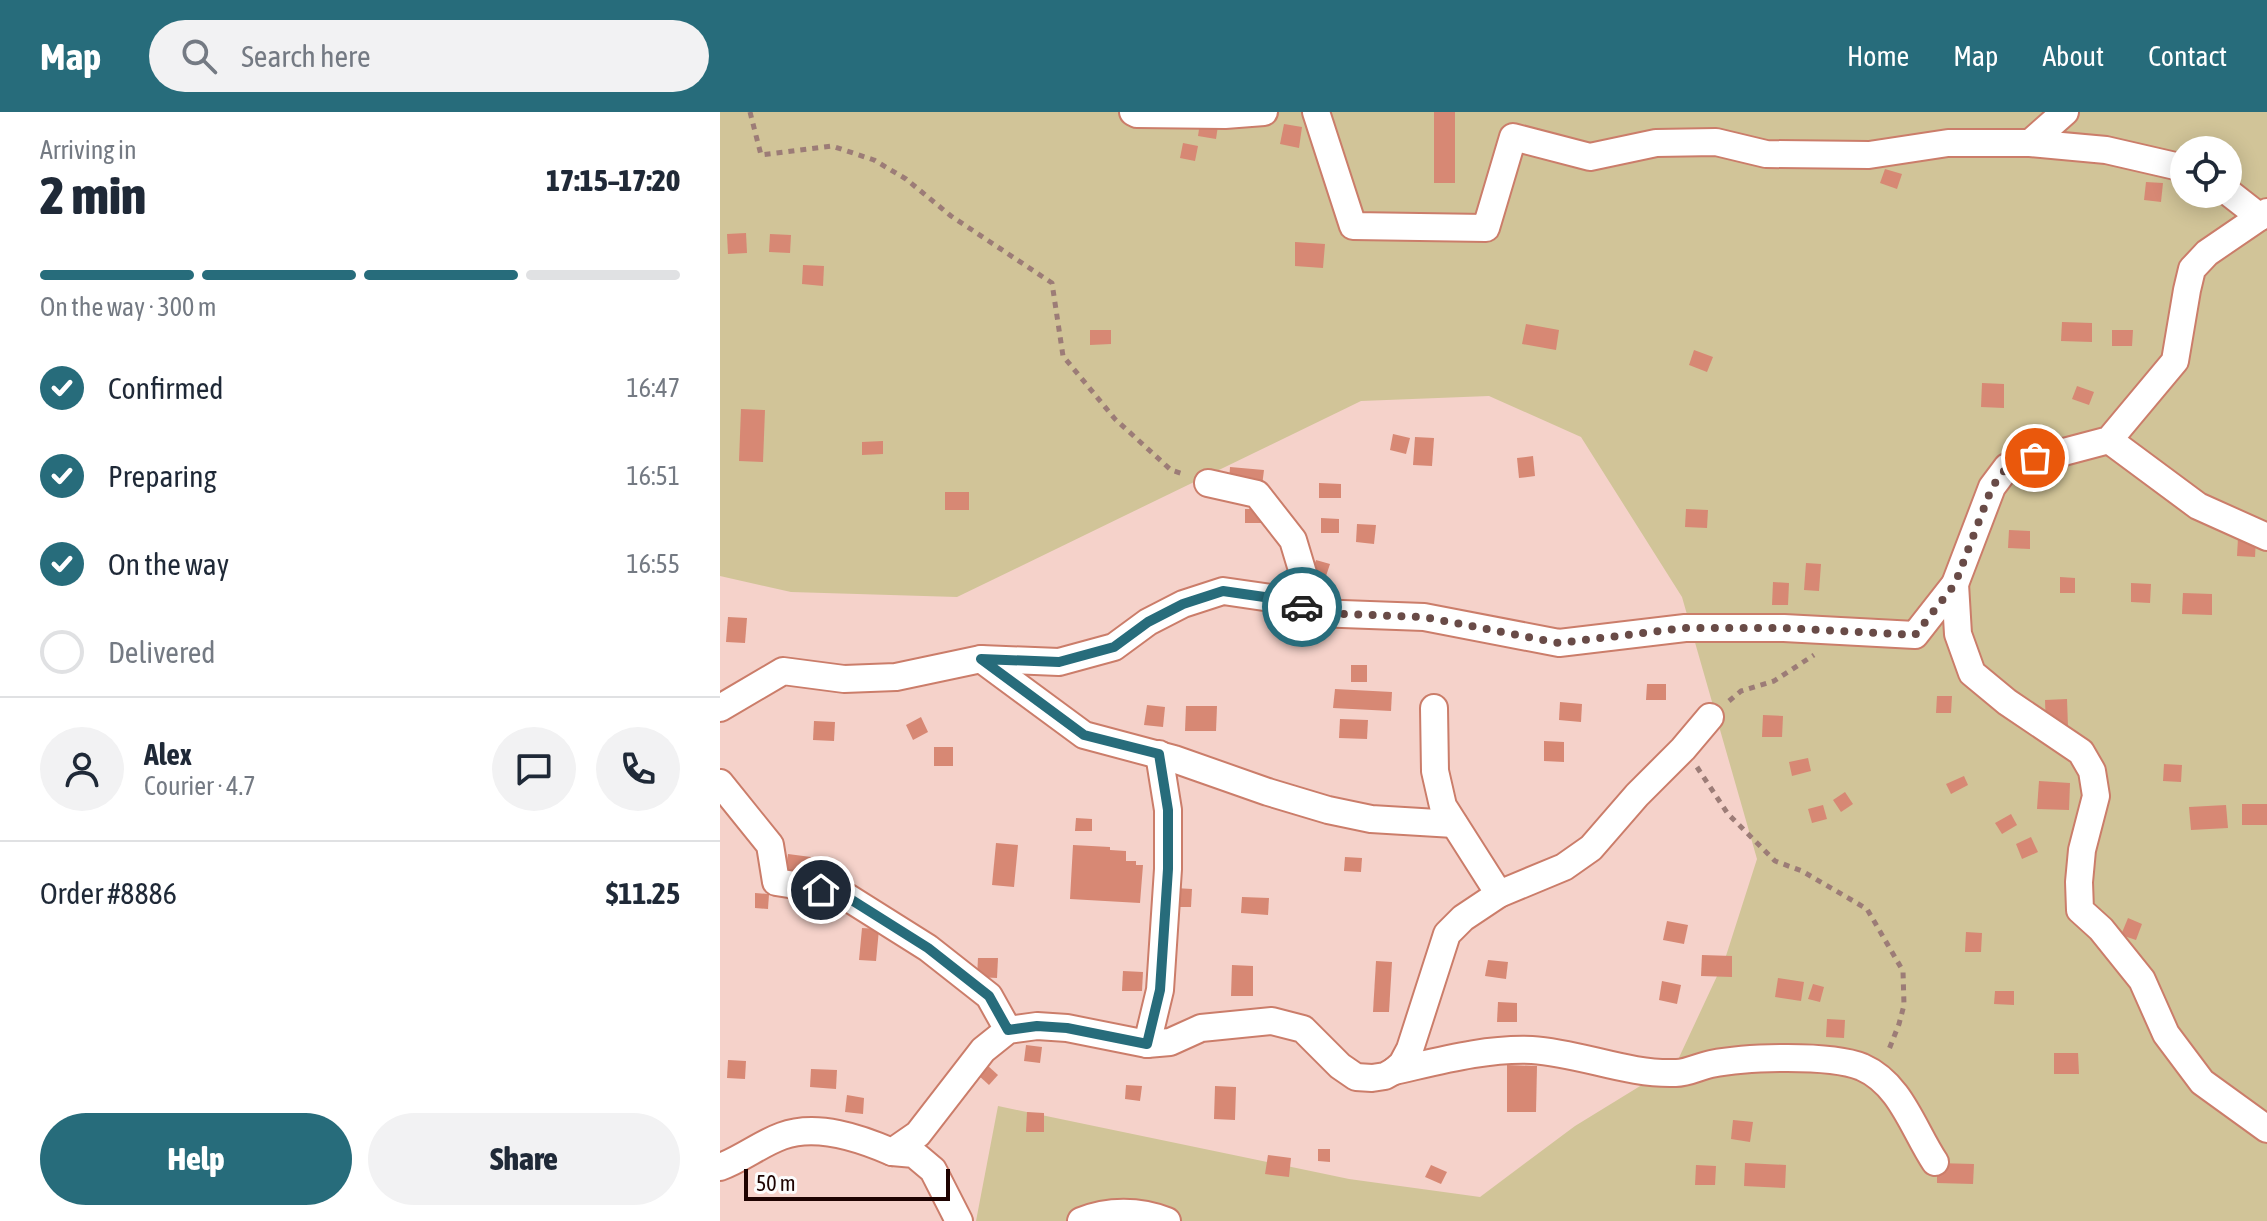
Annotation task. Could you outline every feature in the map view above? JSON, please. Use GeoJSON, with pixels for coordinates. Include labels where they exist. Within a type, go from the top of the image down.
{"type":"FeatureCollection","features":[{"type":"Feature","properties":{"kind":"street"},"geometry":{"type":"LineString","coordinates":[[1133,112],[1225,115],[1264,112]]}},
{"type":"Feature","properties":{"kind":"street"},"geometry":{"type":"LineString","coordinates":[[1316,112],[1353,226],[1486,228],[1513,137],[1590,157],[1656,143],[1716,142],[1766,154],[1869,155],[1948,143],[2030,143],[2106,150],[2170,165]]}},
{"type":"Feature","properties":{"kind":"street"},"geometry":{"type":"LineString","coordinates":[[2030,143],[2065,112]]}},
{"type":"Feature","properties":{"kind":"street"},"geometry":{"type":"LineString","coordinates":[[720,708],[783,671],[844,679],[896,677],[981,659],[1059,662],[1114,647],[1148,622],[1171,610],[1223,591],[1292,601],[1315,613],[1424,617],[1559,643],[1685,628],[1784,628],[1915,635],[1955,584],[1992,487],[2007,467],[2109,440],[2175,361],[2192,269],[2207,253],[2263,214],[2242,201]]}},
{"type":"Feature","properties":{"kind":"street"},"geometry":{"type":"LineString","coordinates":[[2109,440],[2198,506],[2267,537]]}},
{"type":"Feature","properties":{"kind":"street"},"geometry":{"type":"LineString","coordinates":[[1208,483],[1257,494],[1293,540],[1315,613]]}},
{"type":"Feature","properties":{"kind":"street"},"geometry":{"type":"LineString","coordinates":[[1955,584],[1958,634],[1972,673],[2007,702],[2081,752],[2092,771],[2096,796],[2082,850],[2080,910],[2101,929],[2142,980],[2166,1034],[2202,1082],[2267,1129]]}},
{"type":"Feature","properties":{"kind":"street"},"geometry":{"type":"LineString","coordinates":[[981,659],[1084,735],[1159,754],[1328,810],[1371,819],[1454,824]]}},
{"type":"Feature","properties":{"kind":"street"},"geometry":{"type":"LineString","coordinates":[[1434,708],[1435,771],[1443,806],[1499,894]]}},
{"type":"Feature","properties":{"kind":"street"},"geometry":{"type":"LineString","coordinates":[[892,1152],[918,1134],[983,1050],[1008,1030],[1037,1026],[1067,1028],[1147,1044],[1170,1042],[1201,1028],[1272,1021],[1303,1029],[1340,1066],[1356,1077],[1385,1076],[1402,1064],[1410,1049],[1447,934],[1463,918],[1499,894],[1564,867],[1591,848],[1710,717]]}},
{"type":"Feature","properties":{"kind":"street"},"geometry":{"type":"LineString","coordinates":[[1147,1044],[1160,990],[1168,869],[1168,810],[1159,754]]}},
{"type":"Feature","properties":{"kind":"street"},"geometry":{"type":"LineString","coordinates":[[720,783],[770,845],[776,882],[839,892],[928,948],[989,996],[1008,1030]]}},
{"type":"Feature","properties":{"kind":"street"},"geometry":{"type":"LineString","coordinates":[[1394,1071],[1452,1058],[1533,1050],[1626,1068],[1679,1073],[1710,1064],[1761,1058],[1836,1061],[1862,1067],[1884,1080],[1902,1102],[1935,1162]]}},
{"type":"Feature","properties":{"kind":"street"},"geometry":{"type":"LineString","coordinates":[[720,1167],[783,1135],[835,1133],[863,1139],[892,1152],[914,1154],[933,1170],[959,1221]]}},
{"type":"Feature","properties":{"kind":"street"},"geometry":{"type":"LineString","coordinates":[[1081,1221],[1115,1212],[1143,1214],[1167,1221]]}},
{"type":"Feature","properties":{"kind":"path"},"geometry":{"type":"LineString","coordinates":[[750,112],[761,155],[832,146],[874,160],[906,179],[951,216],[1052,283],[1063,356],[1115,419],[1171,470],[1208,483]]}},
{"type":"Feature","properties":{"kind":"path"},"geometry":{"type":"LineString","coordinates":[[1710,717],[1741,691],[1774,681],[1821,651]]}},
{"type":"Feature","properties":{"kind":"path"},"geometry":{"type":"LineString","coordinates":[[1683,749],[1728,814],[1754,843],[1775,861],[1802,871],[1867,909],[1903,971],[1905,989],[1899,1024],[1886,1057],[1884,1080]]}},
{"type":"Feature","properties":{"kind":"shaded area"},"geometry":{"type":"Polygon","coordinates":[[[720,112],[2267,112],[2267,1221],[976,1221],[998,1106],[1349,1179],[1480,1197],[1575,1126],[1676,1064],[1725,959],[1757,859],[1682,597],[1581,437],[1489,396],[1361,401],[957,597],[791,592],[720,576],[720,112]]]}},
{"type":"Feature","properties":{"kind":"building"},"geometry":{"type":"Polygon","coordinates":[[[1434,112],[1455,112],[1455,183],[1434,183],[1434,112]]]}},
{"type":"Feature","properties":{"kind":"building"},"geometry":{"type":"Polygon","coordinates":[[[1201,116],[1219,119],[1216,139],[1198,136],[1201,116]]]}},
{"type":"Feature","properties":{"kind":"building"},"geometry":{"type":"Polygon","coordinates":[[[1284,124],[1302,127],[1299,148],[1280,144],[1284,124]]]}},
{"type":"Feature","properties":{"kind":"building"},"geometry":{"type":"Polygon","coordinates":[[[1183,143],[1198,146],[1195,161],[1180,158],[1183,143]]]}},
{"type":"Feature","properties":{"kind":"building"},"geometry":{"type":"Polygon","coordinates":[[[1885,169],[1902,174],[1897,189],[1880,183],[1885,169]]]}},
{"type":"Feature","properties":{"kind":"building"},"geometry":{"type":"Polygon","coordinates":[[[2146,182],[2163,183],[2161,202],[2144,200],[2146,182]]]}},
{"type":"Feature","properties":{"kind":"building"},"geometry":{"type":"Polygon","coordinates":[[[746,233],[747,253],[728,254],[727,234],[746,233]]]}},
{"type":"Feature","properties":{"kind":"building"},"geometry":{"type":"Polygon","coordinates":[[[770,234],[791,235],[790,253],[769,252],[770,234]]]}},
{"type":"Feature","properties":{"kind":"building"},"geometry":{"type":"Polygon","coordinates":[[[1295,242],[1325,244],[1323,268],[1295,266],[1295,242]]]}},
{"type":"Feature","properties":{"kind":"building"},"geometry":{"type":"Polygon","coordinates":[[[803,265],[824,266],[823,286],[802,284],[803,265]]]}},
{"type":"Feature","properties":{"kind":"building"},"geometry":{"type":"Polygon","coordinates":[[[2062,322],[2092,323],[2092,342],[2061,341],[2062,322]]]}},
{"type":"Feature","properties":{"kind":"building"},"geometry":{"type":"Polygon","coordinates":[[[1526,324],[1559,330],[1556,350],[1522,344],[1526,324]]]}},
{"type":"Feature","properties":{"kind":"building"},"geometry":{"type":"Polygon","coordinates":[[[1090,330],[1111,330],[1111,344],[1090,345],[1090,330]]]}},
{"type":"Feature","properties":{"kind":"building"},"geometry":{"type":"Polygon","coordinates":[[[2112,330],[2133,330],[2132,346],[2112,346],[2112,330]]]}},
{"type":"Feature","properties":{"kind":"building"},"geometry":{"type":"Polygon","coordinates":[[[1694,350],[1713,357],[1707,372],[1689,365],[1694,350]]]}},
{"type":"Feature","properties":{"kind":"building"},"geometry":{"type":"Polygon","coordinates":[[[1982,383],[2004,384],[2004,408],[1981,407],[1982,383]]]}},
{"type":"Feature","properties":{"kind":"building"},"geometry":{"type":"Polygon","coordinates":[[[2077,386],[2094,392],[2089,405],[2072,399],[2077,386]]]}},
{"type":"Feature","properties":{"kind":"building"},"geometry":{"type":"Polygon","coordinates":[[[741,409],[765,410],[763,462],[739,461],[741,409]]]}},
{"type":"Feature","properties":{"kind":"building"},"geometry":{"type":"Polygon","coordinates":[[[1393,434],[1410,438],[1406,454],[1390,450],[1393,434]]]}},
{"type":"Feature","properties":{"kind":"building"},"geometry":{"type":"Polygon","coordinates":[[[1415,437],[1434,438],[1432,466],[1413,465],[1415,437]]]}},
{"type":"Feature","properties":{"kind":"building"},"geometry":{"type":"Polygon","coordinates":[[[883,441],[883,454],[862,455],[862,442],[883,441]]]}},
{"type":"Feature","properties":{"kind":"building"},"geometry":{"type":"Polygon","coordinates":[[[1533,456],[1535,476],[1519,478],[1517,458],[1533,456]]]}},
{"type":"Feature","properties":{"kind":"building"},"geometry":{"type":"Polygon","coordinates":[[[1230,467],[1264,470],[1262,486],[1229,483],[1230,467]]]}},
{"type":"Feature","properties":{"kind":"building"},"geometry":{"type":"Polygon","coordinates":[[[1319,483],[1341,484],[1341,498],[1319,498],[1319,483]]]}},
{"type":"Feature","properties":{"kind":"building"},"geometry":{"type":"Polygon","coordinates":[[[945,492],[969,492],[969,510],[945,510],[945,492]]]}},
{"type":"Feature","properties":{"kind":"building"},"geometry":{"type":"Polygon","coordinates":[[[1245,509],[1265,509],[1265,523],[1245,523],[1245,509]]]}},
{"type":"Feature","properties":{"kind":"building"},"geometry":{"type":"Polygon","coordinates":[[[1686,509],[1708,510],[1707,528],[1685,527],[1686,509]]]}},
{"type":"Feature","properties":{"kind":"building"},"geometry":{"type":"Polygon","coordinates":[[[1321,518],[1339,519],[1339,533],[1321,533],[1321,518]]]}},
{"type":"Feature","properties":{"kind":"building"},"geometry":{"type":"Polygon","coordinates":[[[1357,524],[1376,525],[1374,544],[1356,542],[1357,524]]]}},
{"type":"Feature","properties":{"kind":"building"},"geometry":{"type":"Polygon","coordinates":[[[2009,530],[2030,531],[2030,549],[2008,548],[2009,530]]]}},
{"type":"Feature","properties":{"kind":"building"},"geometry":{"type":"Polygon","coordinates":[[[2238,538],[2256,539],[2255,557],[2237,556],[2238,538]]]}},
{"type":"Feature","properties":{"kind":"building"},"geometry":{"type":"Polygon","coordinates":[[[1316,560],[1330,564],[1325,579],[1311,574],[1316,560]]]}},
{"type":"Feature","properties":{"kind":"building"},"geometry":{"type":"Polygon","coordinates":[[[1806,563],[1821,564],[1819,591],[1804,590],[1806,563]]]}},
{"type":"Feature","properties":{"kind":"building"},"geometry":{"type":"Polygon","coordinates":[[[2060,577],[2075,578],[2075,593],[2060,593],[2060,577]]]}},
{"type":"Feature","properties":{"kind":"building"},"geometry":{"type":"Polygon","coordinates":[[[1773,582],[1789,583],[1788,605],[1772,605],[1773,582]]]}},
{"type":"Feature","properties":{"kind":"building"},"geometry":{"type":"Polygon","coordinates":[[[2131,583],[2151,584],[2150,603],[2131,602],[2131,583]]]}},
{"type":"Feature","properties":{"kind":"building"},"geometry":{"type":"Polygon","coordinates":[[[2183,593],[2212,594],[2212,615],[2182,614],[2183,593]]]}},
{"type":"Feature","properties":{"kind":"building"},"geometry":{"type":"Polygon","coordinates":[[[728,617],[747,618],[745,643],[726,642],[728,617]]]}},
{"type":"Feature","properties":{"kind":"building"},"geometry":{"type":"Polygon","coordinates":[[[1351,665],[1367,665],[1367,682],[1351,682],[1351,665]]]}},
{"type":"Feature","properties":{"kind":"building"},"geometry":{"type":"Polygon","coordinates":[[[1647,684],[1666,684],[1666,700],[1646,700],[1647,684]]]}},
{"type":"Feature","properties":{"kind":"building"},"geometry":{"type":"Polygon","coordinates":[[[1335,689],[1392,692],[1391,711],[1333,708],[1335,689]]]}},
{"type":"Feature","properties":{"kind":"building"},"geometry":{"type":"Polygon","coordinates":[[[1937,696],[1952,696],[1951,713],[1936,713],[1937,696]]]}},
{"type":"Feature","properties":{"kind":"building"},"geometry":{"type":"Polygon","coordinates":[[[2067,699],[2068,727],[2046,728],[2045,700],[2067,699]]]}},
{"type":"Feature","properties":{"kind":"building"},"geometry":{"type":"Polygon","coordinates":[[[1560,702],[1582,704],[1581,722],[1559,720],[1560,702]]]}},
{"type":"Feature","properties":{"kind":"building"},"geometry":{"type":"Polygon","coordinates":[[[1147,705],[1165,707],[1163,727],[1144,725],[1147,705]]]}},
{"type":"Feature","properties":{"kind":"building"},"geometry":{"type":"Polygon","coordinates":[[[1186,706],[1217,706],[1216,731],[1185,731],[1186,706]]]}},
{"type":"Feature","properties":{"kind":"building"},"geometry":{"type":"Polygon","coordinates":[[[1763,715],[1783,716],[1782,737],[1762,737],[1763,715]]]}},
{"type":"Feature","properties":{"kind":"building"},"geometry":{"type":"Polygon","coordinates":[[[921,717],[928,732],[913,740],[906,725],[921,717]]]}},
{"type":"Feature","properties":{"kind":"building"},"geometry":{"type":"Polygon","coordinates":[[[1340,719],[1368,720],[1367,739],[1339,738],[1340,719]]]}},
{"type":"Feature","properties":{"kind":"building"},"geometry":{"type":"Polygon","coordinates":[[[814,721],[835,722],[834,741],[813,740],[814,721]]]}},
{"type":"Feature","properties":{"kind":"building"},"geometry":{"type":"Polygon","coordinates":[[[1544,741],[1564,742],[1564,762],[1544,761],[1544,741]]]}},
{"type":"Feature","properties":{"kind":"building"},"geometry":{"type":"Polygon","coordinates":[[[934,747],[953,747],[953,766],[934,766],[934,747]]]}},
{"type":"Feature","properties":{"kind":"building"},"geometry":{"type":"Polygon","coordinates":[[[1808,758],[1811,771],[1792,776],[1789,762],[1808,758]]]}},
{"type":"Feature","properties":{"kind":"building"},"geometry":{"type":"Polygon","coordinates":[[[2164,764],[2182,765],[2181,782],[2163,781],[2164,764]]]}},
{"type":"Feature","properties":{"kind":"building"},"geometry":{"type":"Polygon","coordinates":[[[1964,776],[1968,785],[1951,794],[1946,784],[1964,776]]]}},
{"type":"Feature","properties":{"kind":"building"},"geometry":{"type":"Polygon","coordinates":[[[2039,781],[2070,783],[2069,810],[2037,809],[2039,781]]]}},
{"type":"Feature","properties":{"kind":"building"},"geometry":{"type":"Polygon","coordinates":[[[1845,792],[1853,804],[1841,812],[1833,800],[1845,792]]]}},
{"type":"Feature","properties":{"kind":"building"},"geometry":{"type":"Polygon","coordinates":[[[2242,804],[2267,804],[2267,825],[2242,825],[2242,804]]]}},
{"type":"Feature","properties":{"kind":"building"},"geometry":{"type":"Polygon","coordinates":[[[1823,805],[1827,819],[1812,823],[1808,809],[1823,805]]]}},
{"type":"Feature","properties":{"kind":"building"},"geometry":{"type":"Polygon","coordinates":[[[2226,805],[2228,828],[2191,830],[2189,807],[2226,805]]]}},
{"type":"Feature","properties":{"kind":"building"},"geometry":{"type":"Polygon","coordinates":[[[2011,814],[2017,825],[2002,834],[1995,823],[2011,814]]]}},
{"type":"Feature","properties":{"kind":"building"},"geometry":{"type":"Polygon","coordinates":[[[1076,818],[1092,819],[1092,831],[1075,831],[1076,818]]]}},
{"type":"Feature","properties":{"kind":"building"},"geometry":{"type":"Polygon","coordinates":[[[2031,837],[2038,852],[2022,859],[2016,844],[2031,837]]]}},
{"type":"Feature","properties":{"kind":"building"},"geometry":{"type":"Polygon","coordinates":[[[996,843],[1018,845],[1014,887],[992,885],[996,843]]]}},
{"type":"Feature","properties":{"kind":"building"},"geometry":{"type":"Polygon","coordinates":[[[1073,845],[1126,851],[1126,861],[1143,865],[1140,903],[1070,899],[1073,845]]]}},
{"type":"Feature","properties":{"kind":"building"},"geometry":{"type":"Polygon","coordinates":[[[788,854],[811,857],[808,877],[785,874],[788,854]]]}},
{"type":"Feature","properties":{"kind":"building"},"geometry":{"type":"Polygon","coordinates":[[[1345,857],[1362,858],[1361,872],[1344,871],[1345,857]]]}},
{"type":"Feature","properties":{"kind":"building"},"geometry":{"type":"Polygon","coordinates":[[[1175,888],[1192,889],[1191,907],[1174,907],[1175,888]]]}},
{"type":"Feature","properties":{"kind":"building"},"geometry":{"type":"Polygon","coordinates":[[[755,893],[769,894],[768,909],[755,908],[755,893]]]}},
{"type":"Feature","properties":{"kind":"building"},"geometry":{"type":"Polygon","coordinates":[[[1242,897],[1269,898],[1268,915],[1241,913],[1242,897]]]}},
{"type":"Feature","properties":{"kind":"building"},"geometry":{"type":"Polygon","coordinates":[[[2128,918],[2142,924],[2136,940],[2121,935],[2128,918]]]}},
{"type":"Feature","properties":{"kind":"building"},"geometry":{"type":"Polygon","coordinates":[[[1667,921],[1688,925],[1684,944],[1663,940],[1667,921]]]}},
{"type":"Feature","properties":{"kind":"building"},"geometry":{"type":"Polygon","coordinates":[[[862,928],[879,929],[876,961],[859,960],[862,928]]]}},
{"type":"Feature","properties":{"kind":"building"},"geometry":{"type":"Polygon","coordinates":[[[1966,932],[1982,933],[1981,952],[1965,952],[1966,932]]]}},
{"type":"Feature","properties":{"kind":"building"},"geometry":{"type":"Polygon","coordinates":[[[1702,955],[1732,956],[1732,977],[1701,976],[1702,955]]]}},
{"type":"Feature","properties":{"kind":"building"},"geometry":{"type":"Polygon","coordinates":[[[978,958],[998,958],[997,978],[977,977],[978,958]]]}},
{"type":"Feature","properties":{"kind":"building"},"geometry":{"type":"Polygon","coordinates":[[[1488,960],[1508,962],[1506,979],[1485,976],[1488,960]]]}},
{"type":"Feature","properties":{"kind":"building"},"geometry":{"type":"Polygon","coordinates":[[[1376,961],[1392,962],[1389,1012],[1373,1012],[1376,961]]]}},
{"type":"Feature","properties":{"kind":"building"},"geometry":{"type":"Polygon","coordinates":[[[1232,965],[1253,966],[1253,996],[1231,996],[1232,965]]]}},
{"type":"Feature","properties":{"kind":"building"},"geometry":{"type":"Polygon","coordinates":[[[1123,971],[1143,972],[1142,991],[1122,991],[1123,971]]]}},
{"type":"Feature","properties":{"kind":"building"},"geometry":{"type":"Polygon","coordinates":[[[1778,978],[1804,982],[1801,1001],[1775,997],[1778,978]]]}},
{"type":"Feature","properties":{"kind":"building"},"geometry":{"type":"Polygon","coordinates":[[[1662,981],[1681,985],[1677,1004],[1659,1000],[1662,981]]]}},
{"type":"Feature","properties":{"kind":"building"},"geometry":{"type":"Polygon","coordinates":[[[1813,984],[1824,987],[1820,1002],[1808,999],[1813,984]]]}},
{"type":"Feature","properties":{"kind":"building"},"geometry":{"type":"Polygon","coordinates":[[[1995,991],[2014,991],[2014,1005],[1994,1004],[1995,991]]]}},
{"type":"Feature","properties":{"kind":"building"},"geometry":{"type":"Polygon","coordinates":[[[1498,1002],[1517,1003],[1517,1022],[1497,1022],[1498,1002]]]}},
{"type":"Feature","properties":{"kind":"building"},"geometry":{"type":"Polygon","coordinates":[[[1827,1019],[1845,1020],[1844,1038],[1826,1037],[1827,1019]]]}},
{"type":"Feature","properties":{"kind":"building"},"geometry":{"type":"Polygon","coordinates":[[[1026,1045],[1042,1047],[1040,1063],[1024,1061],[1026,1045]]]}},
{"type":"Feature","properties":{"kind":"building"},"geometry":{"type":"Polygon","coordinates":[[[2054,1053],[2078,1053],[2079,1074],[2054,1074],[2054,1053]]]}},
{"type":"Feature","properties":{"kind":"building"},"geometry":{"type":"Polygon","coordinates":[[[728,1060],[746,1061],[745,1079],[727,1078],[728,1060]]]}},
{"type":"Feature","properties":{"kind":"building"},"geometry":{"type":"Polygon","coordinates":[[[987,1065],[998,1075],[989,1085],[978,1075],[987,1065]]]}},
{"type":"Feature","properties":{"kind":"building"},"geometry":{"type":"Polygon","coordinates":[[[1507,1065],[1537,1066],[1536,1112],[1507,1112],[1507,1065]]]}},
{"type":"Feature","properties":{"kind":"building"},"geometry":{"type":"Polygon","coordinates":[[[811,1069],[837,1070],[836,1089],[810,1087],[811,1069]]]}},
{"type":"Feature","properties":{"kind":"building"},"geometry":{"type":"Polygon","coordinates":[[[1126,1085],[1142,1086],[1140,1101],[1125,1099],[1126,1085]]]}},
{"type":"Feature","properties":{"kind":"building"},"geometry":{"type":"Polygon","coordinates":[[[1215,1086],[1236,1087],[1235,1120],[1214,1119],[1215,1086]]]}},
{"type":"Feature","properties":{"kind":"building"},"geometry":{"type":"Polygon","coordinates":[[[847,1095],[864,1098],[863,1114],[845,1112],[847,1095]]]}},
{"type":"Feature","properties":{"kind":"building"},"geometry":{"type":"Polygon","coordinates":[[[1027,1112],[1044,1113],[1044,1132],[1026,1132],[1027,1112]]]}},
{"type":"Feature","properties":{"kind":"building"},"geometry":{"type":"Polygon","coordinates":[[[1733,1120],[1753,1122],[1750,1142],[1731,1139],[1733,1120]]]}},
{"type":"Feature","properties":{"kind":"building"},"geometry":{"type":"Polygon","coordinates":[[[1318,1149],[1330,1149],[1330,1162],[1318,1161],[1318,1149]]]}},
{"type":"Feature","properties":{"kind":"building"},"geometry":{"type":"Polygon","coordinates":[[[1268,1155],[1291,1158],[1289,1177],[1265,1174],[1268,1155]]]}},
{"type":"Feature","properties":{"kind":"building"},"geometry":{"type":"Polygon","coordinates":[[[1745,1163],[1786,1165],[1785,1188],[1744,1186],[1745,1163]]]}},
{"type":"Feature","properties":{"kind":"building"},"geometry":{"type":"Polygon","coordinates":[[[1937,1163],[1974,1164],[1973,1184],[1937,1183],[1937,1163]]]}},
{"type":"Feature","properties":{"kind":"building"},"geometry":{"type":"Polygon","coordinates":[[[1431,1165],[1447,1172],[1441,1184],[1425,1177],[1431,1165]]]}},
{"type":"Feature","properties":{"kind":"building"},"geometry":{"type":"Polygon","coordinates":[[[1696,1165],[1716,1166],[1715,1185],[1695,1185],[1696,1165]]]}},
{"type":"Feature","properties":{"kind":"way so far"},"geometry":{"type":"LineString","coordinates":[[1302,607],[1315,613],[1424,617],[1559,643],[1685,628],[1784,628],[1915,635],[1955,584],[1992,487],[2007,467],[2035,458]]}},
{"type":"Feature","properties":{"kind":"route"},"geometry":{"type":"LineString","coordinates":[[821,890],[839,892],[928,948],[989,996],[1008,1030],[1037,1026],[1067,1028],[1147,1044],[1160,990],[1168,869],[1168,810],[1159,754],[1084,735],[981,659],[1059,662],[1114,647],[1148,622],[1183,604],[1223,591],[1292,601],[1302,607]]}}]}
